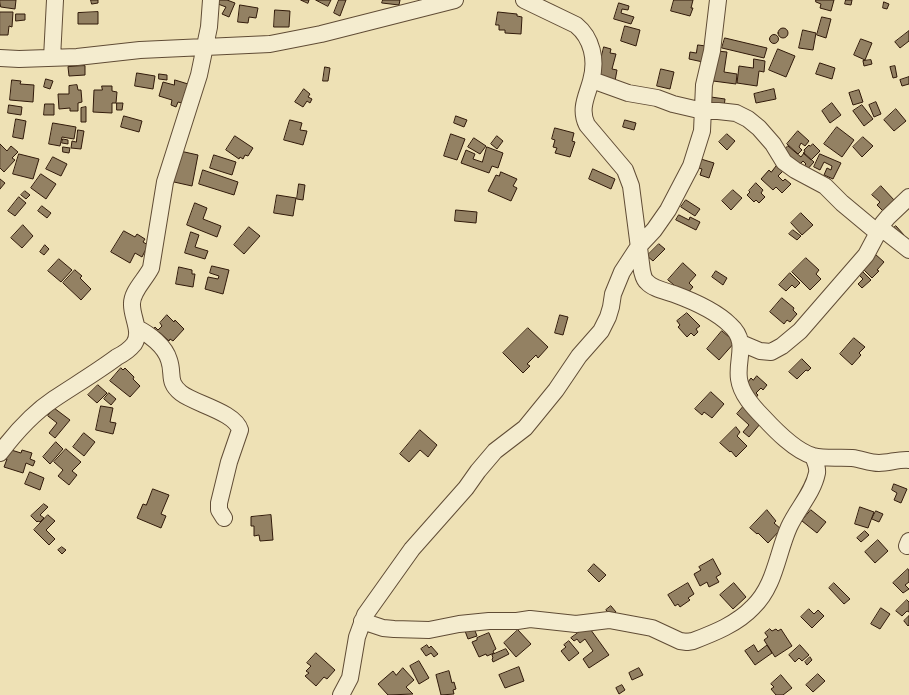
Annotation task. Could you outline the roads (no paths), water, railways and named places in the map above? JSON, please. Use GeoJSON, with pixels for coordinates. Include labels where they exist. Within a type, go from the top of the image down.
{"type":"FeatureCollection","features":[{"type":"Feature","properties":{"kind":"street"},"geometry":{"type":"LineString","coordinates":[[52,58],[55,0]]}},
{"type":"Feature","properties":{"kind":"street"},"geometry":{"type":"LineString","coordinates":[[0,453],[20,429],[44,406],[127,351],[134,344],[137,328],[131,307],[132,301],[134,294],[151,268],[165,182],[199,75],[209,27],[211,0]]}},
{"type":"Feature","properties":{"kind":"street"},"geometry":{"type":"LineString","coordinates":[[0,58],[52,58],[205,46],[253,45],[294,40],[360,25],[455,0]]}},
{"type":"Feature","properties":{"kind":"street"},"geometry":{"type":"LineString","coordinates":[[524,0],[571,22],[581,29],[592,48],[594,70],[592,80],[584,100],[584,119],[587,125],[625,170],[631,186],[642,271],[646,282],[653,287],[675,294],[711,311],[732,325],[741,343],[738,375],[739,382],[747,398],[752,406],[782,437],[801,451],[813,456],[854,458],[872,463],[909,460]]}},
{"type":"Feature","properties":{"kind":"street"},"geometry":{"type":"LineString","coordinates":[[341,695],[350,678],[357,637],[362,621],[401,564],[426,533],[466,488],[486,461],[524,428],[534,417],[579,356],[601,331],[611,307],[613,294],[622,272],[639,246],[654,230],[668,210],[691,166],[702,131],[704,85],[712,51],[718,0]]}},
{"type":"Feature","properties":{"kind":"street"},"geometry":{"type":"LineString","coordinates":[[592,80],[628,93],[657,98],[673,104],[703,111],[736,113],[748,119],[759,128],[773,144],[784,162],[795,170],[825,186],[842,203],[879,231],[909,250]]}},
{"type":"Feature","properties":{"kind":"street"},"geometry":{"type":"LineString","coordinates":[[741,343],[760,352],[772,352],[800,331],[833,291],[866,255],[888,217],[909,197]]}},
{"type":"Feature","properties":{"kind":"street"},"geometry":{"type":"LineString","coordinates":[[137,328],[148,335],[168,356],[173,385],[182,394],[224,414],[238,426],[240,430],[224,479],[219,503],[219,510],[224,518]]}},
{"type":"Feature","properties":{"kind":"street"},"geometry":{"type":"LineString","coordinates":[[362,621],[383,628],[429,630],[459,624],[489,621],[517,621],[530,619],[576,624],[609,620],[652,628],[680,640],[687,642],[693,641],[731,625],[748,612],[763,596],[770,582],[789,527],[814,481],[817,472],[813,456]]}}]}
